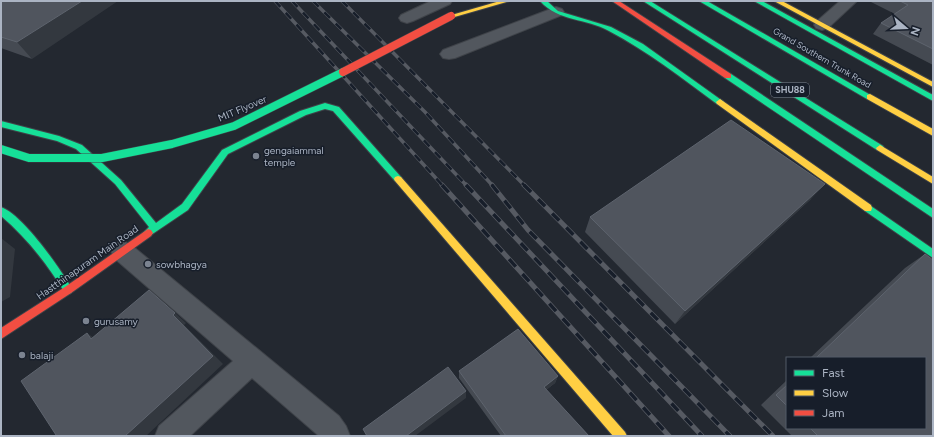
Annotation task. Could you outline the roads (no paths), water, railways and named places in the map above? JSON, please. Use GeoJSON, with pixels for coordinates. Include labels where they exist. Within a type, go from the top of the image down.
{"type":"FeatureCollection","features":[{"type":"Feature","properties":{"kind":"street"},"geometry":{"type":"LineString","coordinates":[[407,18],[444,1]]}},
{"type":"Feature","properties":{"kind":"street","name":"MIT Flyover"},"geometry":{"type":"LineString","coordinates":[[1,149],[30,158],[102,158],[172,144],[234,126],[281,104],[451,16],[476,1]]}},
{"type":"Feature","properties":{"kind":"street","name":"MIT Flyover"},"geometry":{"type":"LineString","coordinates":[[451,16],[507,1]]}},
{"type":"Feature","properties":{"kind":"street"},"geometry":{"type":"LineString","coordinates":[[543,1],[556,12],[609,28],[641,46],[933,254]]}},
{"type":"Feature","properties":{"kind":"street"},"geometry":{"type":"LineString","coordinates":[[615,1],[933,214]]}},
{"type":"Feature","properties":{"kind":"street","name":"SHU88"},"geometry":{"type":"LineString","coordinates":[[646,1],[933,181]]}},
{"type":"Feature","properties":{"kind":"street","name":"Grand Southern Trunk Road"},"geometry":{"type":"LineString","coordinates":[[702,1],[933,133]]}},
{"type":"Feature","properties":{"kind":"street"},"geometry":{"type":"LineString","coordinates":[[757,1],[933,98]]}},
{"type":"Feature","properties":{"kind":"street"},"geometry":{"type":"LineString","coordinates":[[777,1],[933,85]]}},
{"type":"Feature","properties":{"kind":"street"},"geometry":{"type":"LineString","coordinates":[[822,25],[849,1]]}},
{"type":"Feature","properties":{"kind":"street"},"geometry":{"type":"LineString","coordinates":[[449,54],[556,12]]}},
{"type":"Feature","properties":{"kind":"street","name":"Hastthinapuram Main Road"},"geometry":{"type":"LineString","coordinates":[[1,334],[68,290],[185,207],[225,152],[303,113],[325,106],[336,109],[349,122],[621,436]]}},
{"type":"Feature","properties":{"kind":"street"},"geometry":{"type":"LineString","coordinates":[[1,124],[78,146],[103,166],[126,190],[155,228]]}},
{"type":"Feature","properties":{"kind":"street"},"geometry":{"type":"LineString","coordinates":[[1,211],[13,219],[60,276],[68,290]]}},
{"type":"Feature","properties":{"kind":"street"},"geometry":{"type":"LineString","coordinates":[[122,251],[329,426],[336,436]]}},
{"type":"Feature","properties":{"kind":"street"},"geometry":{"type":"LineString","coordinates":[[169,436],[252,361]]}},
{"type":"Feature","properties":{"kind":"railway"},"geometry":{"type":"LineString","coordinates":[[275,1],[443,186]]}},
{"type":"Feature","properties":{"kind":"railway"},"geometry":{"type":"LineString","coordinates":[[292,1],[467,186]]}},
{"type":"Feature","properties":{"kind":"railway"},"geometry":{"type":"LineString","coordinates":[[313,1],[425,112],[493,186]]}},
{"type":"Feature","properties":{"kind":"railway"},"geometry":{"type":"LineString","coordinates":[[342,1],[525,186]]}},
{"type":"Feature","properties":{"kind":"railway"},"geometry":{"type":"LineString","coordinates":[[442,185],[669,436]]}},
{"type":"Feature","properties":{"kind":"railway"},"geometry":{"type":"LineString","coordinates":[[466,185],[702,436]]}},
{"type":"Feature","properties":{"kind":"railway"},"geometry":{"type":"LineString","coordinates":[[492,185],[528,230],[730,436]]}},
{"type":"Feature","properties":{"kind":"railway"},"geometry":{"type":"LineString","coordinates":[[524,185],[773,436]]}},
{"type":"Feature","properties":{"kind":"place","name":"gengaiammal temple"},"geometry":{"type":"Point","coordinates":[256,156]}},
{"type":"Feature","properties":{"kind":"place","name":"sowbhagya"},"geometry":{"type":"Point","coordinates":[148,264]}},
{"type":"Feature","properties":{"kind":"place","name":"gurusamy"},"geometry":{"type":"Point","coordinates":[86,321]}},
{"type":"Feature","properties":{"kind":"place","name":"balaji"},"geometry":{"type":"Point","coordinates":[22,355]}}]}
